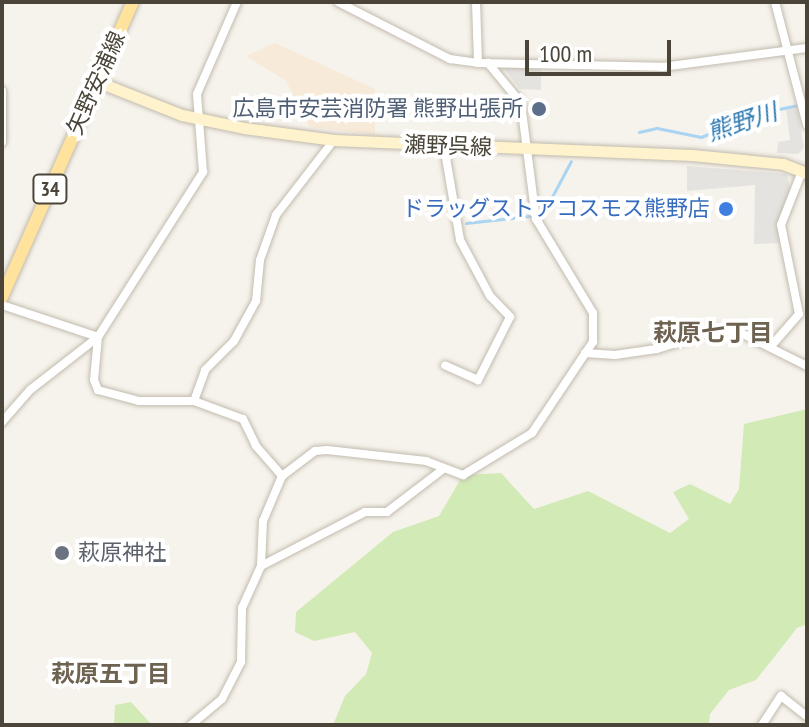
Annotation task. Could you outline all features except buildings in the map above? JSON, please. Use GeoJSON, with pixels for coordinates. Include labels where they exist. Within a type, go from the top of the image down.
{"type":"FeatureCollection","features":[{"type":"Feature","properties":{"kind":"main road","name":"矢野安浦線"},"geometry":{"type":"LineString","coordinates":[[2,297],[133,2]]}},
{"type":"Feature","properties":{"kind":"main road","name":"瀬野呉線"},"geometry":{"type":"LineString","coordinates":[[96,81],[196,118],[334,140],[692,155],[783,164],[804,172]]}},
{"type":"Feature","properties":{"kind":"street"},"geometry":{"type":"LineString","coordinates":[[2,422],[30,390],[98,337],[203,172],[196,118],[197,94],[237,2]]}},
{"type":"Feature","properties":{"kind":"street"},"geometry":{"type":"LineString","coordinates":[[338,2],[450,59],[478,63],[662,67],[807,48]]}},
{"type":"Feature","properties":{"kind":"street"},"geometry":{"type":"LineString","coordinates":[[476,2],[478,63]]}},
{"type":"Feature","properties":{"kind":"street"},"geometry":{"type":"LineString","coordinates":[[775,2],[807,125]]}},
{"type":"Feature","properties":{"kind":"street"},"geometry":{"type":"LineString","coordinates":[[191,725],[232,685],[241,662],[242,608],[261,566],[263,521],[282,476],[315,451],[426,461],[442,470],[463,475],[532,433],[593,342],[593,313],[536,219],[521,103],[488,63]]}},
{"type":"Feature","properties":{"kind":"street"},"geometry":{"type":"LineString","coordinates":[[2,91],[2,142]]}},
{"type":"Feature","properties":{"kind":"street"},"geometry":{"type":"LineString","coordinates":[[194,401],[205,370],[234,341],[256,301],[260,260],[276,215],[334,140]]}},
{"type":"Feature","properties":{"kind":"street"},"geometry":{"type":"LineString","coordinates":[[444,146],[460,240],[490,296],[510,317],[478,380],[445,365]]}},
{"type":"Feature","properties":{"kind":"street"},"geometry":{"type":"LineString","coordinates":[[772,345],[799,314],[781,225],[804,172]]}},
{"type":"Feature","properties":{"kind":"street"},"geometry":{"type":"LineString","coordinates":[[2,305],[98,337]]}},
{"type":"Feature","properties":{"kind":"street"},"geometry":{"type":"LineString","coordinates":[[585,353],[657,349],[718,330],[772,345],[807,366]]}},
{"type":"Feature","properties":{"kind":"street"},"geometry":{"type":"LineString","coordinates":[[98,337],[98,390],[139,401],[194,401],[243,419],[256,446],[282,476]]}},
{"type":"Feature","properties":{"kind":"street"},"geometry":{"type":"LineString","coordinates":[[261,566],[365,512],[387,512],[442,470]]}},
{"type":"Feature","properties":{"kind":"street"},"geometry":{"type":"LineString","coordinates":[[762,725],[781,696],[807,716]]}},
{"type":"Feature","properties":{"kind":"shaded area"},"geometry":{"type":"Polygon","coordinates":[[[275,43],[375,89],[375,135],[310,127],[286,81],[246,56],[275,43]]]}},
{"type":"Feature","properties":{"kind":"shaded area"},"geometry":{"type":"Polygon","coordinates":[[[502,66],[541,67],[541,90],[520,89],[502,66]]]}},
{"type":"Feature","properties":{"kind":"shaded area"},"geometry":{"type":"Polygon","coordinates":[[[797,107],[804,148],[798,154],[777,153],[778,142],[790,140],[786,109],[797,107]]]}},
{"type":"Feature","properties":{"kind":"shaded area"},"geometry":{"type":"Polygon","coordinates":[[[687,166],[787,174],[790,189],[777,224],[780,243],[754,244],[755,185],[687,191],[687,166]]]}},
{"type":"Feature","properties":{"kind":"green space"},"geometry":{"type":"Polygon","coordinates":[[[807,409],[807,624],[797,628],[756,680],[729,690],[710,714],[709,725],[333,725],[345,696],[366,674],[372,653],[355,632],[314,641],[295,632],[296,612],[393,532],[439,516],[463,475],[501,473],[534,509],[588,491],[670,533],[689,519],[673,492],[690,484],[730,504],[739,489],[744,424],[807,409]]]}},
{"type":"Feature","properties":{"kind":"green space"},"geometry":{"type":"Polygon","coordinates":[[[131,702],[152,725],[114,725],[115,705],[131,702]]]}},
{"type":"Feature","properties":{"kind":"waterway","name":"熊野川"},"geometry":{"type":"LineString","coordinates":[[639,132],[657,128],[701,137],[755,114],[798,105]]}},
{"type":"Feature","properties":{"kind":"waterway","name":"熊野川"},"geometry":{"type":"LineString","coordinates":[[539,212],[546,208],[571,161]]}},
{"type":"Feature","properties":{"kind":"waterway","name":"熊野川"},"geometry":{"type":"LineString","coordinates":[[466,223],[530,216]]}},
{"type":"Feature","properties":{"kind":"place","name":"広島市安芸消防署 熊野出張所"},"geometry":{"type":"Point","coordinates":[539,109]}},
{"type":"Feature","properties":{"kind":"place","name":"ドラッグストアコスモス熊野店"},"geometry":{"type":"Point","coordinates":[726,209]}},
{"type":"Feature","properties":{"kind":"place","name":"萩原神社"},"geometry":{"type":"Point","coordinates":[62,553]}},
{"type":"Feature","properties":{"kind":"district","name":"萩原七丁目"},"geometry":{"type":"Point","coordinates":[713,333]}},
{"type":"Feature","properties":{"kind":"district","name":"萩原五丁目"},"geometry":{"type":"Point","coordinates":[111,674]}}]}
